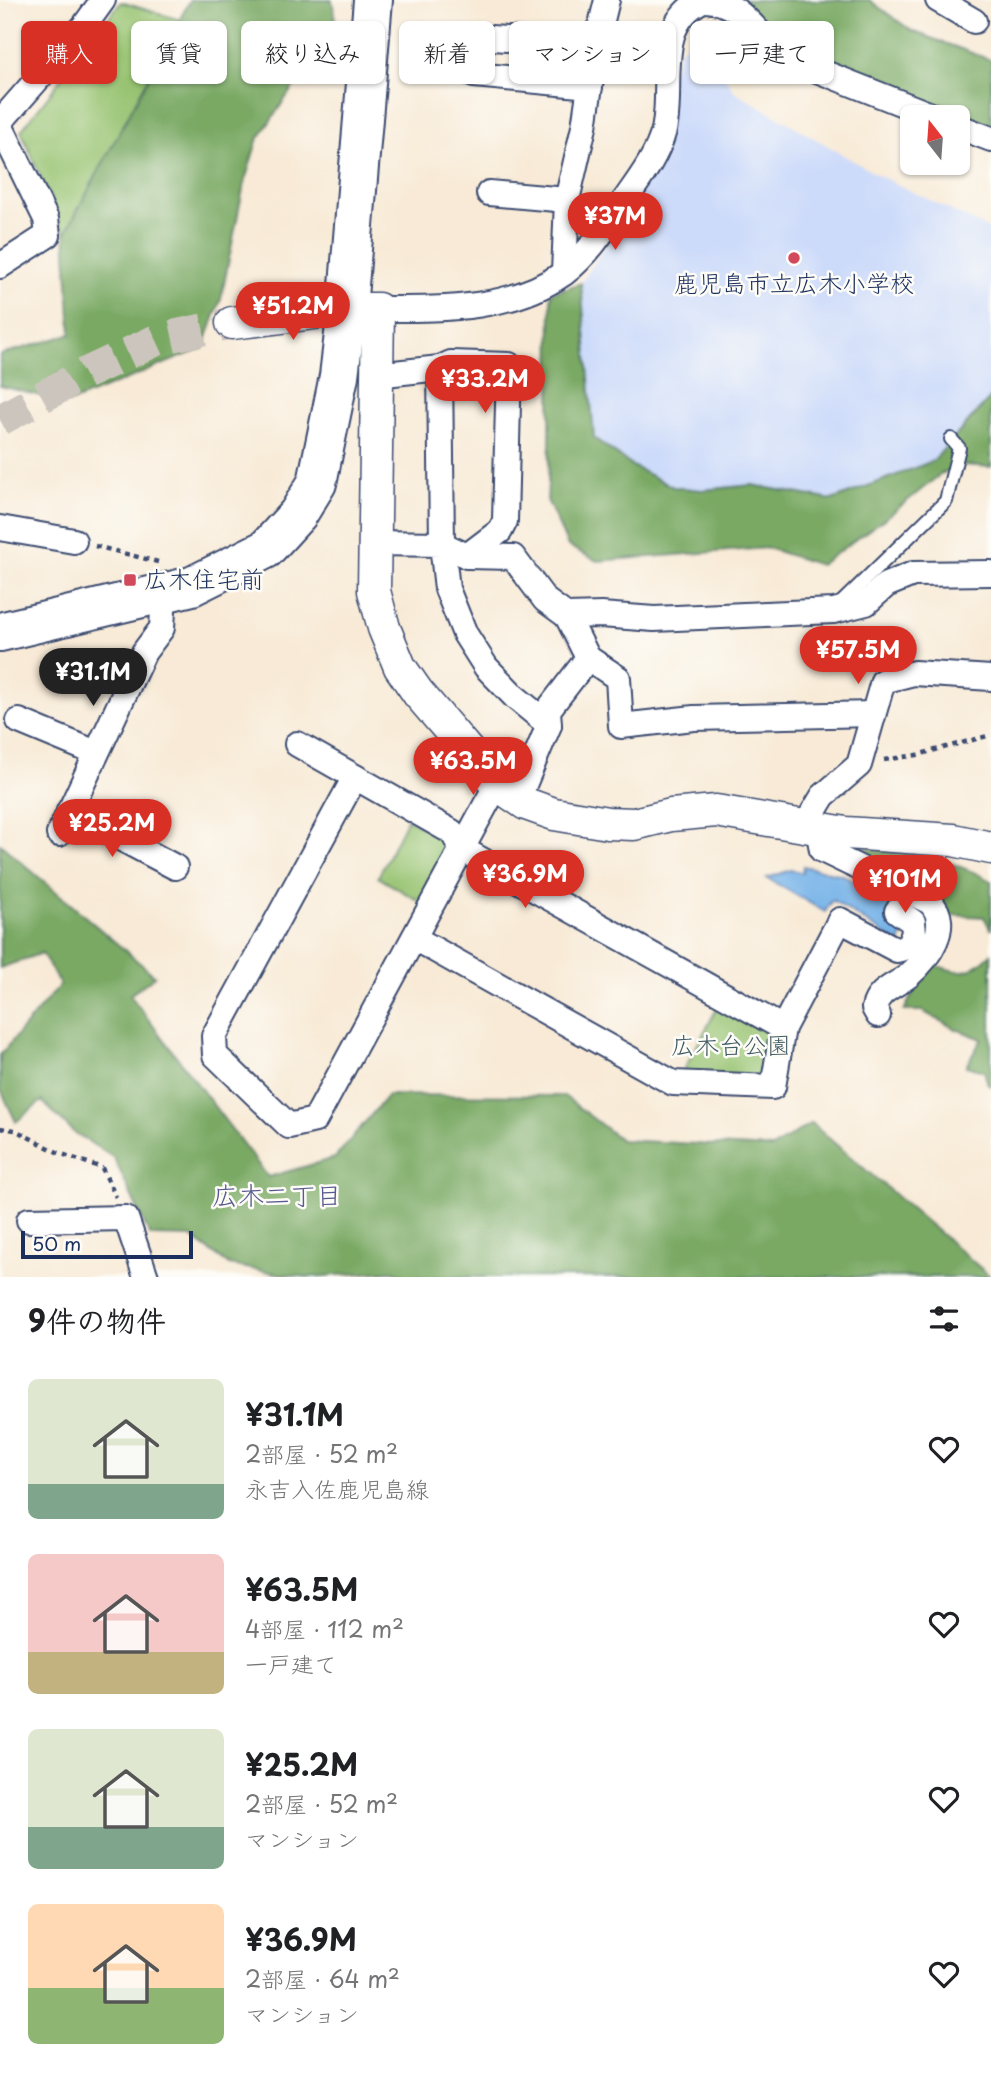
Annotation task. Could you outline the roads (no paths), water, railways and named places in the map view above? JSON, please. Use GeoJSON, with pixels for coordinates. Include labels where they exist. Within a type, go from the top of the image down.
{"type":"FeatureCollection","features":[{"type":"Feature","properties":{"kind":"main road"},"geometry":{"type":"LineString","coordinates":[[0,632],[178,590],[266,549],[298,514],[317,483],[339,376],[363,309],[373,0]]}},
{"type":"Feature","properties":{"kind":"street"},"geometry":{"type":"LineString","coordinates":[[0,266],[48,235],[46,219],[0,123],[85,25],[103,0]]}},
{"type":"Feature","properties":{"kind":"street"},"geometry":{"type":"LineString","coordinates":[[602,21],[607,0]]}},
{"type":"Feature","properties":{"kind":"street"},"geometry":{"type":"LineString","coordinates":[[938,0],[974,20]]}},
{"type":"Feature","properties":{"kind":"street"},"geometry":{"type":"LineString","coordinates":[[232,323],[363,309],[416,309],[505,300],[535,289],[564,273],[609,223],[647,167],[663,130],[674,25],[694,3],[719,1],[733,7],[748,19],[774,50],[789,59],[906,105]]}},
{"type":"Feature","properties":{"kind":"street"},"geometry":{"type":"LineString","coordinates":[[495,77],[590,86],[584,127],[567,200],[564,273]]}},
{"type":"Feature","properties":{"kind":"street"},"geometry":{"type":"LineString","coordinates":[[970,131],[991,139]]}},
{"type":"Feature","properties":{"kind":"street"},"geometry":{"type":"LineString","coordinates":[[489,193],[567,200]]}},
{"type":"Feature","properties":{"kind":"street"},"geometry":{"type":"LineString","coordinates":[[363,309],[376,374],[374,591],[384,628],[400,667],[418,693],[507,791],[554,814],[608,824],[634,824],[671,815],[716,811],[846,833],[953,840],[991,848]]}},
{"type":"Feature","properties":{"kind":"street"},"geometry":{"type":"LineString","coordinates":[[376,374],[440,368],[451,363],[509,365],[505,521],[500,531],[467,556]]}},
{"type":"Feature","properties":{"kind":"street"},"geometry":{"type":"LineString","coordinates":[[440,368],[442,544],[447,589],[466,635],[486,667],[515,697],[549,725]]}},
{"type":"Feature","properties":{"kind":"street"},"geometry":{"type":"LineString","coordinates":[[0,528],[74,541]]}},
{"type":"Feature","properties":{"kind":"street"},"geometry":{"type":"LineString","coordinates":[[373,543],[442,544],[467,556],[513,557],[545,600],[567,616],[588,658],[618,678],[621,726],[694,718],[873,714]]}},
{"type":"Feature","properties":{"kind":"street"},"geometry":{"type":"LineString","coordinates":[[567,616],[601,615],[654,619],[834,611],[866,603],[886,585],[912,574],[991,573]]}},
{"type":"Feature","properties":{"kind":"street"},"geometry":{"type":"LineString","coordinates":[[175,867],[64,822],[144,652],[162,628],[178,590]]}},
{"type":"Feature","properties":{"kind":"street"},"geometry":{"type":"LineString","coordinates":[[355,777],[214,1036],[215,1055],[289,1126],[315,1120],[462,849],[507,791],[549,725],[548,710],[588,658]]}},
{"type":"Feature","properties":{"kind":"street"},"geometry":{"type":"LineString","coordinates":[[878,1015],[874,1008],[879,995],[920,964],[940,930],[937,908],[930,902],[822,850],[811,827],[823,796],[859,765],[883,681],[914,673],[991,678]]}},
{"type":"Feature","properties":{"kind":"street"},"geometry":{"type":"LineString","coordinates":[[19,721],[96,754]]}},
{"type":"Feature","properties":{"kind":"street"},"geometry":{"type":"LineString","coordinates":[[297,744],[452,832],[462,849],[783,1028]]}},
{"type":"Feature","properties":{"kind":"street"},"geometry":{"type":"LineString","coordinates":[[414,939],[673,1083],[773,1087],[783,1028],[840,920],[897,950],[908,947],[914,933],[913,922],[897,911]]}},
{"type":"Feature","properties":{"kind":"street"},"geometry":{"type":"LineString","coordinates":[[29,1220],[126,1218],[146,1277]]}},
{"type":"Feature","properties":{"kind":"lane"},"geometry":{"type":"LineString","coordinates":[[834,611],[946,501],[959,448],[951,439]]}},
{"type":"Feature","properties":{"kind":"water"},"geometry":{"type":"Polygon","coordinates":[[[803,866],[842,875],[894,904],[905,923],[900,944],[832,900],[825,912],[767,878],[791,870],[802,873],[803,866]]]}},
{"type":"Feature","properties":{"kind":"tunnel"},"geometry":{"type":"LineString","coordinates":[[0,420],[86,373],[159,339],[232,323]]}},
{"type":"Feature","properties":{"kind":"place","name":"鹿児島市立広木小学校"},"geometry":{"type":"Point","coordinates":[794,258]}},
{"type":"Feature","properties":{"kind":"place","name":"広木住宅前"},"geometry":{"type":"Point","coordinates":[130,580]}},
{"type":"Feature","properties":{"kind":"district","name":"広木二丁目"},"geometry":{"type":"Point","coordinates":[277,1196]}},
{"type":"Feature","properties":{"kind":"park label","name":"広木台公園"},"geometry":{"type":"Point","coordinates":[731,1046]}}]}
